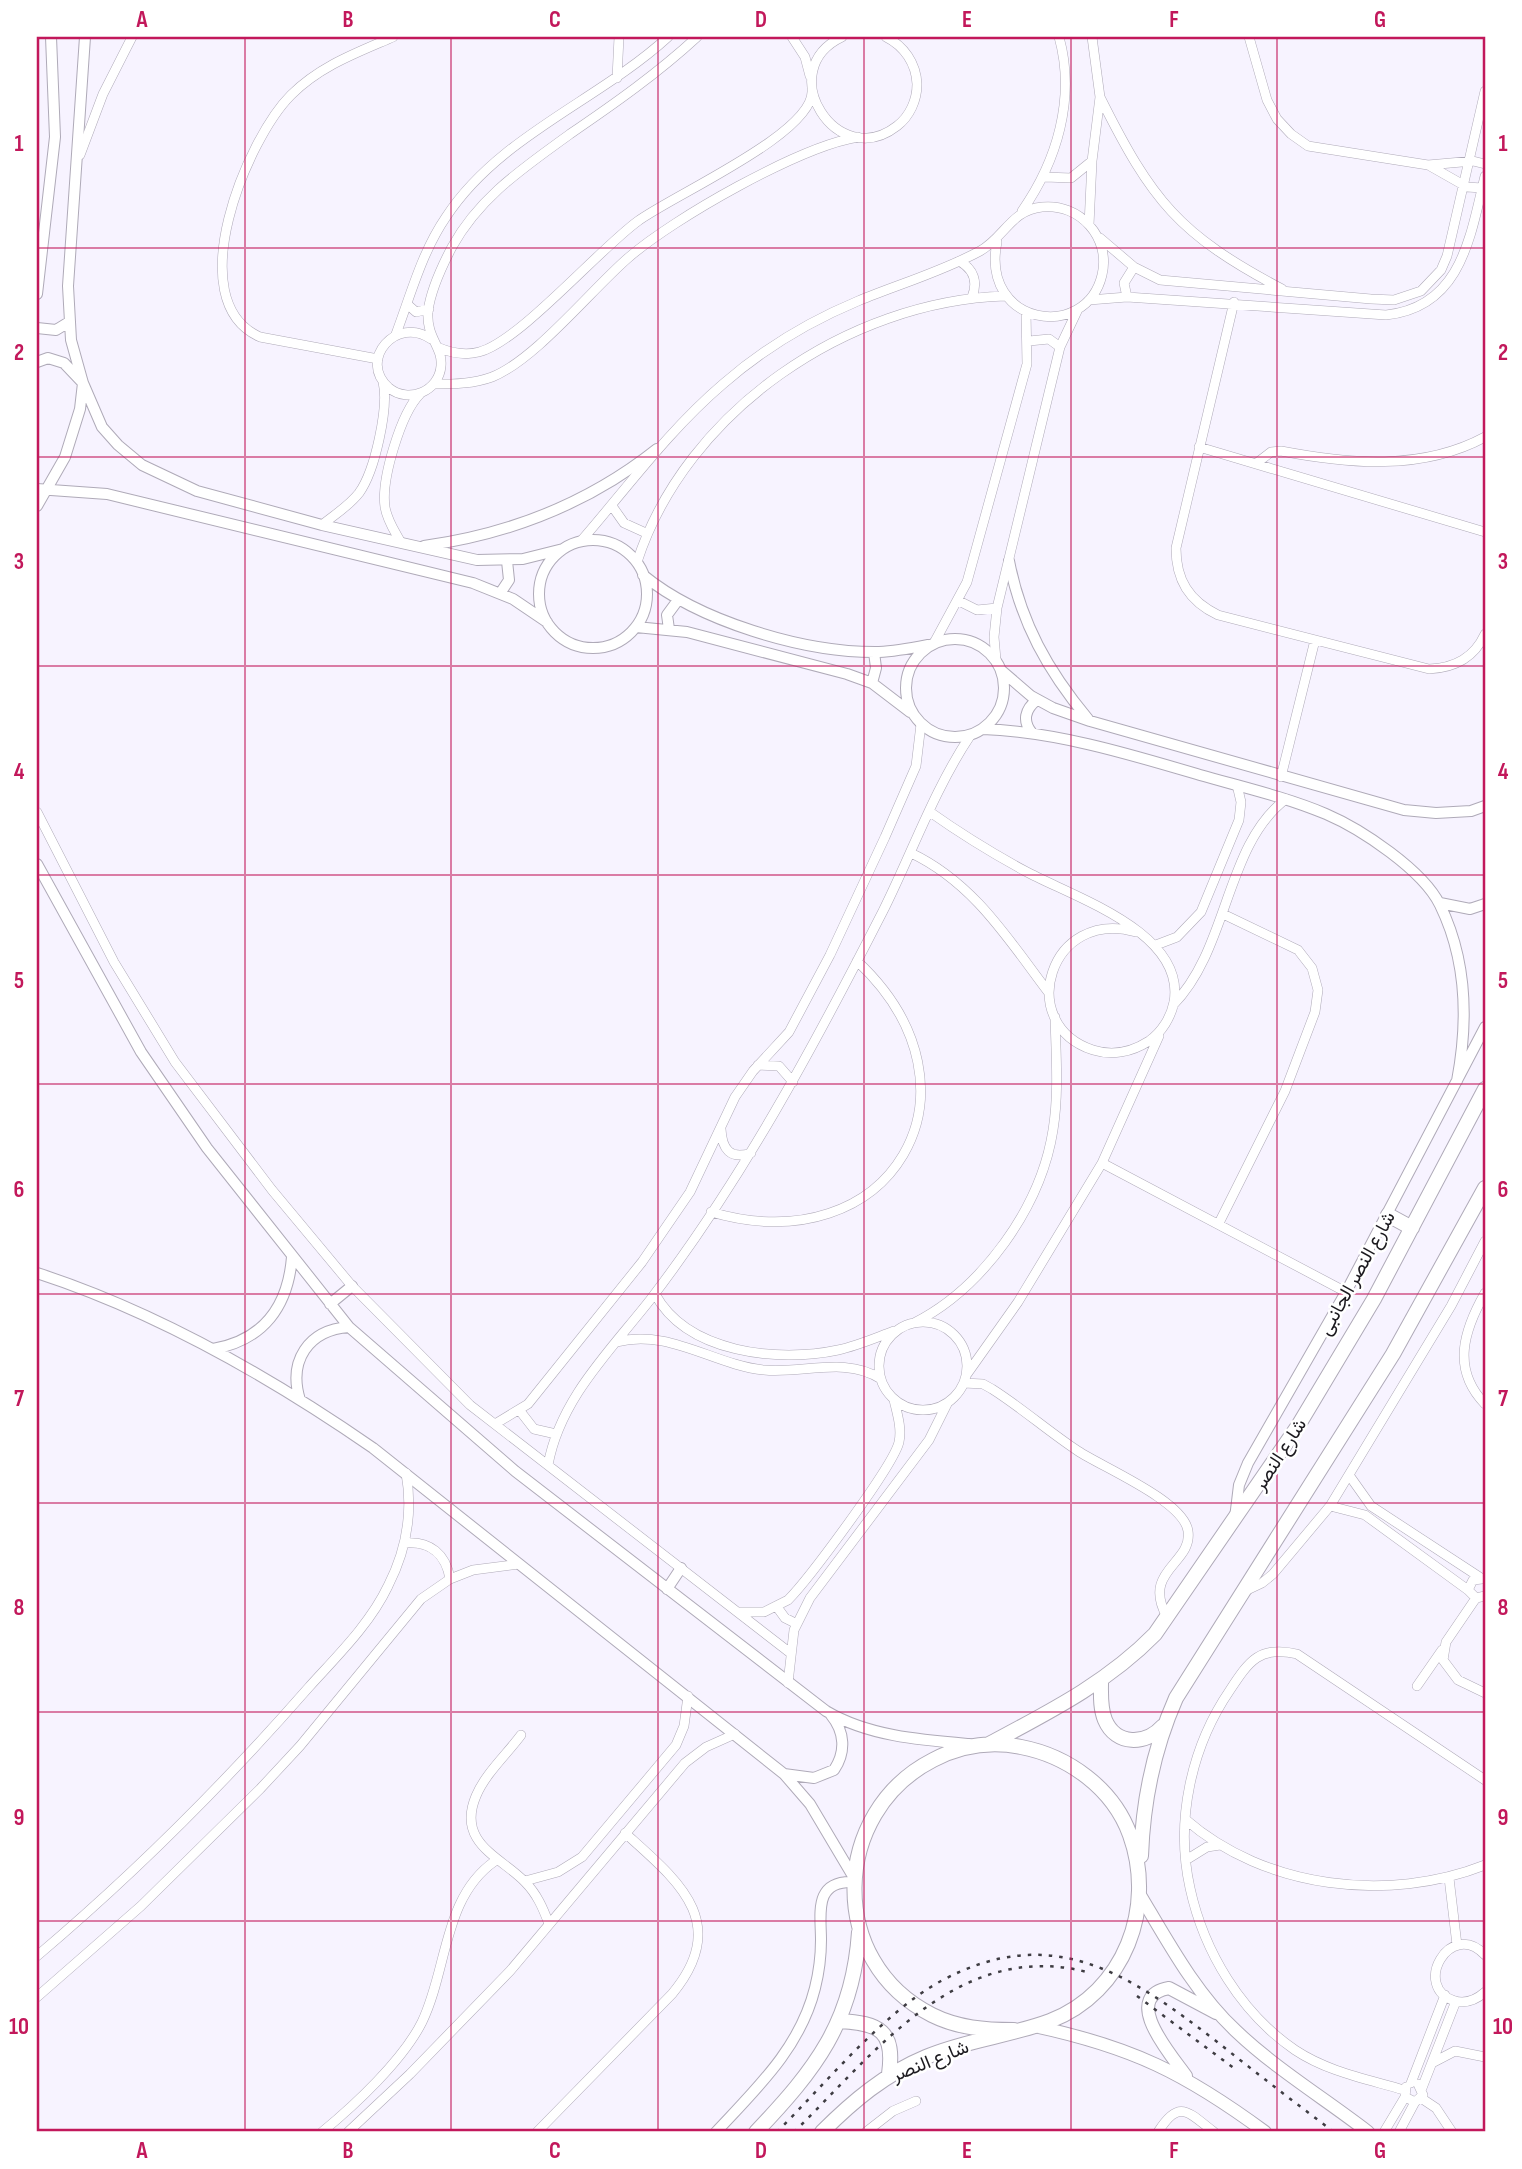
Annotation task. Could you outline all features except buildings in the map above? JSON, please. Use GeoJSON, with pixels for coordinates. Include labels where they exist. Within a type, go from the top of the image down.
{"type":"FeatureCollection","features":[{"type":"Feature","properties":{"kind":"main road","name":"شارع النصر"},"geometry":{"type":"LineString","coordinates":[[983,1745],[1101,1682],[1130,1660],[1167,1617],[1298,1426],[1412,1228],[1485,1088]]}},
{"type":"Feature","properties":{"kind":"main road"},"geometry":{"type":"LineString","coordinates":[[859,1927],[876,1962],[906,1998],[930,2014],[957,2025],[985,2030],[1014,2030],[1034,2026],[1071,2011],[1087,2000],[1115,1970],[1133,1935],[1140,1895],[1145,1794],[1164,1724],[1189,1673],[1244,1591],[1393,1354],[1485,1188]]}},
{"type":"Feature","properties":{"kind":"main road"},"geometry":{"type":"LineString","coordinates":[[1388,1215],[1412,1228]]}},
{"type":"Feature","properties":{"kind":"main road"},"geometry":{"type":"LineString","coordinates":[[1101,1682],[1103,1717],[1116,1735],[1137,1741],[1148,1738],[1164,1724]]}},
{"type":"Feature","properties":{"kind":"main road"},"geometry":{"type":"LineString","coordinates":[[756,2132],[813,2070],[839,2021],[858,1954],[859,1927],[854,1880],[864,1836],[873,1815],[892,1789],[918,1768],[947,1753],[983,1745],[1036,1750],[1059,1759],[1090,1779],[1115,1807],[1127,1828],[1140,1875]]}},
{"type":"Feature","properties":{"kind":"main road"},"geometry":{"type":"LineString","coordinates":[[1140,1895],[1180,1960],[1219,2014],[1265,2056],[1368,2132]]}},
{"type":"Feature","properties":{"kind":"main road"},"geometry":{"type":"LineString","coordinates":[[1188,2079],[1151,2025],[1147,2015],[1148,2006],[1160,1991],[1169,1988],[1219,2014]]}},
{"type":"Feature","properties":{"kind":"main road"},"geometry":{"type":"LineString","coordinates":[[839,2021],[864,2023],[881,2031],[888,2039],[889,2074]]}},
{"type":"Feature","properties":{"kind":"main road"},"geometry":{"type":"LineString","coordinates":[[1034,2026],[1123,2050],[1188,2079],[1265,2132]]}},
{"type":"Feature","properties":{"kind":"main road","name":"شارع النصر"},"geometry":{"type":"LineString","coordinates":[[822,2132],[855,2100],[889,2074],[955,2046],[1014,2030]]}},
{"type":"Feature","properties":{"kind":"street"},"geometry":{"type":"LineString","coordinates":[[37,294],[55,136],[51,37]]}},
{"type":"Feature","properties":{"kind":"street"},"geometry":{"type":"LineString","coordinates":[[85,37],[68,286],[69,322],[83,383],[102,427],[142,465],[197,491],[322,525],[477,560],[507,561],[538,557],[582,541],[657,449],[723,383],[810,324],[857,301],[959,261],[996,242]]}},
{"type":"Feature","properties":{"kind":"street"},"geometry":{"type":"LineString","coordinates":[[78,160],[103,94],[132,37]]}},
{"type":"Feature","properties":{"kind":"street"},"geometry":{"type":"LineString","coordinates":[[378,359],[260,337],[247,329],[232,312],[226,298],[225,252],[236,190],[251,152],[271,118],[290,96],[323,69],[393,37]]}},
{"type":"Feature","properties":{"kind":"street"},"geometry":{"type":"LineString","coordinates":[[617,78],[619,37]]}},
{"type":"Feature","properties":{"kind":"street"},"geometry":{"type":"LineString","coordinates":[[396,334],[425,253],[445,217],[470,186],[508,152],[617,78],[668,37]]}},
{"type":"Feature","properties":{"kind":"street"},"geometry":{"type":"LineString","coordinates":[[434,384],[441,369],[429,309],[436,284],[453,246],[489,197],[517,172],[650,76],[697,37]]}},
{"type":"Feature","properties":{"kind":"street"},"geometry":{"type":"LineString","coordinates":[[792,37],[805,57],[814,101],[827,121],[836,129],[858,137]]}},
{"type":"Feature","properties":{"kind":"street"},"geometry":{"type":"LineString","coordinates":[[322,525],[353,500],[365,482],[386,407],[378,359],[384,344],[396,334],[412,331],[434,343],[470,354],[491,347],[520,326],[639,220],[781,135],[802,114],[812,97],[812,86],[822,53],[842,37]]}},
{"type":"Feature","properties":{"kind":"street"},"geometry":{"type":"LineString","coordinates":[[400,541],[385,511],[385,489],[402,422],[420,393],[434,384],[477,382],[510,368],[629,256],[674,225],[746,184],[816,149],[858,137],[876,136],[891,130],[905,119],[915,99],[917,80],[912,61],[900,46],[886,37]]}},
{"type":"Feature","properties":{"kind":"street"},"geometry":{"type":"LineString","coordinates":[[1059,37],[1066,77],[1065,106],[1045,177],[1022,211],[1007,225],[996,242],[993,260],[996,279],[1005,296],[1026,312],[1053,317],[1079,308],[1089,300],[1103,269],[1102,248],[1097,235]]}},
{"type":"Feature","properties":{"kind":"street"},"geometry":{"type":"LineString","coordinates":[[1089,225],[1092,161],[1100,97],[1092,37]]}},
{"type":"Feature","properties":{"kind":"street"},"geometry":{"type":"LineString","coordinates":[[1249,37],[1267,100],[1277,119],[1290,134],[1308,146],[1329,152],[1428,165],[1469,162],[1485,164]]}},
{"type":"Feature","properties":{"kind":"street"},"geometry":{"type":"LineString","coordinates":[[1022,211],[1043,206],[1063,208],[1089,225],[1134,267],[1160,280],[1394,299],[1421,290],[1437,276],[1447,256],[1485,91]]}},
{"type":"Feature","properties":{"kind":"street"},"geometry":{"type":"LineString","coordinates":[[1100,97],[1140,174],[1177,219],[1222,256],[1286,292]]}},
{"type":"Feature","properties":{"kind":"street"},"geometry":{"type":"LineString","coordinates":[[1045,177],[1071,178],[1092,161]]}},
{"type":"Feature","properties":{"kind":"street"},"geometry":{"type":"LineString","coordinates":[[1428,165],[1464,185],[1482,188]]}},
{"type":"Feature","properties":{"kind":"street"},"geometry":{"type":"LineString","coordinates":[[1089,300],[1127,297],[1234,302],[1386,315],[1420,307],[1442,291],[1457,269],[1485,176]]}},
{"type":"Feature","properties":{"kind":"street"},"geometry":{"type":"LineString","coordinates":[[959,261],[971,270],[975,279],[972,297]]}},
{"type":"Feature","properties":{"kind":"street"},"geometry":{"type":"LineString","coordinates":[[1127,297],[1125,278],[1134,267]]}},
{"type":"Feature","properties":{"kind":"street"},"geometry":{"type":"LineString","coordinates":[[637,562],[646,533],[663,498],[705,442],[739,407],[786,372],[834,343],[890,318],[932,304],[972,297],[1005,296]]}},
{"type":"Feature","properties":{"kind":"street"},"geometry":{"type":"LineString","coordinates":[[1234,302],[1176,548],[1179,576],[1185,589],[1194,600],[1218,615],[1429,669],[1458,664],[1471,655],[1485,634]]}},
{"type":"Feature","properties":{"kind":"street"},"geometry":{"type":"LineString","coordinates":[[407,304],[416,312],[429,309]]}},
{"type":"Feature","properties":{"kind":"street"},"geometry":{"type":"LineString","coordinates":[[1079,308],[1060,346],[997,608],[994,638],[996,660],[1002,671],[1038,700],[1090,721],[1280,776],[1404,810],[1429,813],[1471,811],[1485,806]]}},
{"type":"Feature","properties":{"kind":"street"},"geometry":{"type":"LineString","coordinates":[[913,714],[906,692],[906,681],[915,660],[933,644],[959,601],[1027,363],[1026,312]]}},
{"type":"Feature","properties":{"kind":"street"},"geometry":{"type":"LineString","coordinates":[[37,328],[56,330],[69,322]]}},
{"type":"Feature","properties":{"kind":"street"},"geometry":{"type":"LineString","coordinates":[[1028,341],[1049,339],[1060,346]]}},
{"type":"Feature","properties":{"kind":"street"},"geometry":{"type":"LineString","coordinates":[[37,362],[55,359],[73,371],[83,383],[75,433],[65,457],[41,490],[37,506]]}},
{"type":"Feature","properties":{"kind":"street"},"geometry":{"type":"LineString","coordinates":[[383,380],[399,393],[420,393]]}},
{"type":"Feature","properties":{"kind":"street"},"geometry":{"type":"LineString","coordinates":[[1258,463],[1276,451],[1359,461],[1403,461],[1453,451],[1485,437]]}},
{"type":"Feature","properties":{"kind":"street"},"geometry":{"type":"LineString","coordinates":[[1199,447],[1485,532]]}},
{"type":"Feature","properties":{"kind":"street"},"geometry":{"type":"LineString","coordinates":[[418,546],[477,537],[533,519],[613,480],[657,449]]}},
{"type":"Feature","properties":{"kind":"street"},"geometry":{"type":"LineString","coordinates":[[41,490],[107,494],[191,512],[501,592],[547,622],[565,640],[590,648],[615,643],[636,627],[647,602],[643,575],[637,562],[612,544],[582,541]]}},
{"type":"Feature","properties":{"kind":"street"},"geometry":{"type":"LineString","coordinates":[[191,512],[189,503],[197,491]]}},
{"type":"Feature","properties":{"kind":"street"},"geometry":{"type":"LineString","coordinates":[[612,506],[624,523],[646,533]]}},
{"type":"Feature","properties":{"kind":"street"},"geometry":{"type":"LineString","coordinates":[[547,622],[540,603],[540,583],[548,564],[563,549]]}},
{"type":"Feature","properties":{"kind":"street"},"geometry":{"type":"LineString","coordinates":[[501,592],[510,576],[507,561]]}},
{"type":"Feature","properties":{"kind":"street"},"geometry":{"type":"LineString","coordinates":[[1009,561],[1018,600],[1037,646],[1063,688],[1090,721]]}},
{"type":"Feature","properties":{"kind":"street"},"geometry":{"type":"LineString","coordinates":[[643,575],[678,600],[714,619],[740,627],[823,646],[874,652],[933,644],[947,639],[974,643],[996,660]]}},
{"type":"Feature","properties":{"kind":"street"},"geometry":{"type":"LineString","coordinates":[[669,629],[667,615],[678,600]]}},
{"type":"Feature","properties":{"kind":"street"},"geometry":{"type":"LineString","coordinates":[[959,601],[977,610],[997,608]]}},
{"type":"Feature","properties":{"kind":"street"},"geometry":{"type":"LineString","coordinates":[[636,627],[669,629],[872,682],[913,714],[921,724],[939,735],[970,736],[993,721],[1004,697],[1002,671]]}},
{"type":"Feature","properties":{"kind":"street"},"geometry":{"type":"LineString","coordinates":[[1280,776],[1315,640]]}},
{"type":"Feature","properties":{"kind":"street"},"geometry":{"type":"LineString","coordinates":[[872,682],[876,668],[874,652]]}},
{"type":"Feature","properties":{"kind":"street"},"geometry":{"type":"LineString","coordinates":[[1032,733],[1026,723],[1027,712],[1038,700]]}},
{"type":"Feature","properties":{"kind":"street"},"geometry":{"type":"LineString","coordinates":[[495,1424],[520,1411],[587,1334],[668,1225],[703,1167],[735,1097],[758,1065],[789,1032],[849,916],[916,765],[921,724]]}},
{"type":"Feature","properties":{"kind":"street"},"geometry":{"type":"LineString","coordinates":[[983,730],[1032,733],[1121,752],[1286,799],[1325,813],[1370,837],[1406,866],[1440,903],[1458,962],[1463,992],[1462,1052],[1457,1081]]}},
{"type":"Feature","properties":{"kind":"street"},"geometry":{"type":"LineString","coordinates":[[548,1465],[556,1434],[579,1389],[655,1294],[751,1153],[793,1082],[970,736]]}},
{"type":"Feature","properties":{"kind":"street"},"geometry":{"type":"LineString","coordinates":[[1156,945],[1177,937],[1201,912],[1240,820],[1241,803],[1237,785]]}},
{"type":"Feature","properties":{"kind":"street"},"geometry":{"type":"LineString","coordinates":[[788,1682],[789,1651],[797,1624],[810,1598],[929,1440],[947,1404],[1018,1302],[1102,1163],[1173,1005],[1198,974],[1257,829],[1286,799]]}},
{"type":"Feature","properties":{"kind":"street"},"geometry":{"type":"LineString","coordinates":[[1471,811],[1485,816]]}},
{"type":"Feature","properties":{"kind":"street"},"geometry":{"type":"LineString","coordinates":[[37,812],[114,962],[176,1062],[264,1180],[352,1286],[446,1382],[495,1424],[789,1651]]}},
{"type":"Feature","properties":{"kind":"street"},"geometry":{"type":"LineString","coordinates":[[930,812],[993,854],[1079,897],[1156,945],[1174,979],[1173,1005]]}},
{"type":"Feature","properties":{"kind":"street"},"geometry":{"type":"LineString","coordinates":[[911,853],[951,875],[974,896],[1049,993]]}},
{"type":"Feature","properties":{"kind":"street"},"geometry":{"type":"LineString","coordinates":[[37,864],[141,1052],[207,1148],[349,1327],[515,1471],[826,1711],[841,1720],[886,1733],[983,1745]]}},
{"type":"Feature","properties":{"kind":"street"},"geometry":{"type":"LineString","coordinates":[[1440,903],[1470,909],[1485,904]]}},
{"type":"Feature","properties":{"kind":"street"},"geometry":{"type":"LineString","coordinates":[[1219,1223],[1285,1091],[1315,1012],[1318,990],[1312,968],[1298,950],[1223,914]]}},
{"type":"Feature","properties":{"kind":"street"},"geometry":{"type":"LineString","coordinates":[[655,1294],[663,1308],[692,1330],[732,1347],[762,1353],[823,1353],[854,1346],[940,1310],[976,1276],[1003,1242],[1033,1192],[1049,1151],[1055,1114],[1055,1016],[1049,993],[1050,979],[1061,953],[1082,935],[1108,927],[1136,932]]}},
{"type":"Feature","properties":{"kind":"street"},"geometry":{"type":"LineString","coordinates":[[711,1212],[761,1223],[811,1220],[858,1202],[878,1188],[896,1167],[909,1143],[917,1118],[921,1091],[920,1064],[913,1041],[890,997],[857,961]]}},
{"type":"Feature","properties":{"kind":"street"},"geometry":{"type":"LineString","coordinates":[[1055,1016],[1069,1036],[1080,1044],[1104,1052],[1130,1051],[1162,1029]]}},
{"type":"Feature","properties":{"kind":"street","name":"شارع النصر الجانبى"},"geometry":{"type":"LineString","coordinates":[[1235,1520],[1237,1496],[1248,1463],[1388,1215],[1485,1027]]}},
{"type":"Feature","properties":{"kind":"street"},"geometry":{"type":"LineString","coordinates":[[758,1065],[779,1066],[793,1082]]}},
{"type":"Feature","properties":{"kind":"street"},"geometry":{"type":"LineString","coordinates":[[721,1127],[723,1145],[730,1154],[741,1156],[751,1153]]}},
{"type":"Feature","properties":{"kind":"street"},"geometry":{"type":"LineString","coordinates":[[1102,1163],[1346,1292]]}},
{"type":"Feature","properties":{"kind":"street"},"geometry":{"type":"LineString","coordinates":[[1244,1591],[1262,1583],[1273,1574],[1330,1506],[1451,1306],[1485,1241]]}},
{"type":"Feature","properties":{"kind":"street"},"geometry":{"type":"LineString","coordinates":[[213,1349],[244,1340],[270,1321],[286,1292],[292,1257]]}},
{"type":"Feature","properties":{"kind":"street"},"geometry":{"type":"LineString","coordinates":[[37,1273],[113,1301],[213,1349],[300,1400],[406,1473],[688,1696],[784,1774],[810,1804],[854,1880],[836,1885],[826,1892],[820,1903],[817,1978],[807,2013],[792,2045],[773,2072],[716,2132]]}},
{"type":"Feature","properties":{"kind":"street"},"geometry":{"type":"LineString","coordinates":[[330,1304],[352,1286]]}},
{"type":"Feature","properties":{"kind":"street"},"geometry":{"type":"LineString","coordinates":[[1485,1293],[1467,1327],[1463,1346],[1469,1380],[1485,1404]]}},
{"type":"Feature","properties":{"kind":"street"},"geometry":{"type":"LineString","coordinates":[[914,1323],[931,1323],[954,1335],[966,1357],[966,1378]]}},
{"type":"Feature","properties":{"kind":"street"},"geometry":{"type":"LineString","coordinates":[[300,1400],[295,1370],[308,1343],[320,1334],[349,1327]]}},
{"type":"Feature","properties":{"kind":"street"},"geometry":{"type":"LineString","coordinates":[[881,1379],[880,1355],[887,1340],[899,1329]]}},
{"type":"Feature","properties":{"kind":"street"},"geometry":{"type":"LineString","coordinates":[[617,1342],[648,1338],[748,1368],[783,1371],[848,1368],[867,1371],[881,1379],[894,1399],[900,1435],[891,1461],[794,1594],[777,1607],[755,1613],[737,1611]]}},
{"type":"Feature","properties":{"kind":"street"},"geometry":{"type":"LineString","coordinates":[[966,1378],[992,1389],[1078,1451],[1142,1486],[1184,1520],[1188,1532],[1186,1544],[1163,1577],[1159,1589],[1160,1604],[1167,1617]]}},
{"type":"Feature","properties":{"kind":"street"},"geometry":{"type":"LineString","coordinates":[[894,1399],[916,1410],[932,1410],[947,1404]]}},
{"type":"Feature","properties":{"kind":"street"},"geometry":{"type":"LineString","coordinates":[[520,1411],[534,1429],[556,1434]]}},
{"type":"Feature","properties":{"kind":"street"},"geometry":{"type":"LineString","coordinates":[[37,1956],[181,1823],[287,1712],[374,1609],[392,1577],[405,1543],[410,1494],[406,1473]]}},
{"type":"Feature","properties":{"kind":"street"},"geometry":{"type":"LineString","coordinates":[[1349,1475],[1371,1506],[1484,1580]]}},
{"type":"Feature","properties":{"kind":"street"},"geometry":{"type":"LineString","coordinates":[[1330,1506],[1364,1515],[1481,1597],[1417,1686]]}},
{"type":"Feature","properties":{"kind":"street"},"geometry":{"type":"LineString","coordinates":[[1364,1515],[1371,1506]]}},
{"type":"Feature","properties":{"kind":"street"},"geometry":{"type":"LineString","coordinates":[[405,1543],[432,1548],[445,1561],[450,1579]]}},
{"type":"Feature","properties":{"kind":"street"},"geometry":{"type":"LineString","coordinates":[[37,1997],[141,1906],[260,1789],[300,1746],[421,1599],[450,1579],[472,1570],[519,1563]]}},
{"type":"Feature","properties":{"kind":"street"},"geometry":{"type":"LineString","coordinates":[[667,1589],[681,1568]]}},
{"type":"Feature","properties":{"kind":"street"},"geometry":{"type":"LineString","coordinates":[[1468,1590],[1470,1582],[1484,1580]]}},
{"type":"Feature","properties":{"kind":"street"},"geometry":{"type":"LineString","coordinates":[[777,1607],[785,1618],[797,1624]]}},
{"type":"Feature","properties":{"kind":"street"},"geometry":{"type":"LineString","coordinates":[[1444,1649],[1443,1660],[1450,1673],[1485,1693]]}},
{"type":"Feature","properties":{"kind":"street"},"geometry":{"type":"LineString","coordinates":[[1452,2132],[1436,2108],[1413,2093],[1322,2067],[1293,2049],[1261,2020],[1226,1978],[1210,1949],[1198,1918],[1186,1860],[1185,1819],[1191,1776],[1219,1705],[1251,1661],[1265,1653],[1281,1650],[1297,1654],[1485,1780]]}},
{"type":"Feature","properties":{"kind":"street"},"geometry":{"type":"LineString","coordinates":[[525,1881],[565,1869],[592,1847],[676,1745],[684,1726],[688,1696]]}},
{"type":"Feature","properties":{"kind":"street"},"geometry":{"type":"LineString","coordinates":[[784,1774],[814,1778],[834,1770],[842,1754],[842,1735],[826,1711]]}},
{"type":"Feature","properties":{"kind":"street"},"geometry":{"type":"LineString","coordinates":[[348,2132],[453,2032],[549,1924],[685,1763],[706,1747],[735,1734]]}},
{"type":"Feature","properties":{"kind":"street"},"geometry":{"type":"LineString","coordinates":[[522,1735],[480,1787],[473,1805],[475,1831],[495,1861],[525,1881],[542,1905],[549,1924]]}},
{"type":"Feature","properties":{"kind":"street"},"geometry":{"type":"LineString","coordinates":[[1185,1819],[1220,1845],[1274,1869],[1331,1883],[1388,1886],[1449,1878],[1485,1865]]}},
{"type":"Feature","properties":{"kind":"street"},"geometry":{"type":"LineString","coordinates":[[537,2132],[672,1994],[691,1967],[696,1951],[696,1917],[687,1894],[670,1873],[625,1833]]}},
{"type":"Feature","properties":{"kind":"street"},"geometry":{"type":"LineString","coordinates":[[1186,1860],[1207,1847],[1220,1845]]}},
{"type":"Feature","properties":{"kind":"street"},"geometry":{"type":"LineString","coordinates":[[322,2132],[410,2043],[437,1986],[461,1898],[476,1876],[495,1861]]}},
{"type":"Feature","properties":{"kind":"street"},"geometry":{"type":"LineString","coordinates":[[1449,1878],[1457,1945]]}},
{"type":"Feature","properties":{"kind":"street"},"geometry":{"type":"LineString","coordinates":[[1485,1955],[1475,1947],[1457,1945],[1444,1953],[1436,1967],[1436,1982],[1445,1995],[1456,2001],[1472,2001],[1485,1992]]}},
{"type":"Feature","properties":{"kind":"street"},"geometry":{"type":"LineString","coordinates":[[1399,2132],[1427,2041],[1445,1995]]}},
{"type":"Feature","properties":{"kind":"street"},"geometry":{"type":"LineString","coordinates":[[1384,2132],[1432,2063],[1456,2001]]}},
{"type":"Feature","properties":{"kind":"street"},"geometry":{"type":"LineString","coordinates":[[1444,2031],[1455,2051]]}},
{"type":"Feature","properties":{"kind":"street"},"geometry":{"type":"LineString","coordinates":[[1427,2041],[1439,2045]]}},
{"type":"Feature","properties":{"kind":"street"},"geometry":{"type":"LineString","coordinates":[[1432,2063],[1455,2051],[1485,2057]]}},
{"type":"Feature","properties":{"kind":"street"},"geometry":{"type":"LineString","coordinates":[[866,2132],[893,2111],[916,2101]]}},
{"type":"Feature","properties":{"kind":"street"},"geometry":{"type":"LineString","coordinates":[[1157,2132],[1167,2117],[1178,2110],[1187,2112],[1214,2132]]}},
{"type":"Feature","properties":{"kind":"railway"},"geometry":{"type":"LineString","coordinates":[[777,2132],[876,2030],[920,1994],[941,1981],[981,1964],[1019,1956],[1054,1956],[1088,1963],[1120,1977],[1184,2017],[1334,2132]]}},
{"type":"Feature","properties":{"kind":"railway"},"geometry":{"type":"LineString","coordinates":[[794,2132],[888,2038],[922,2010],[959,1987],[998,1972],[1041,1966],[1087,1972]]}},
{"type":"Feature","properties":{"kind":"railway"},"geometry":{"type":"LineString","coordinates":[[1137,1996],[1235,2069]]}}]}
